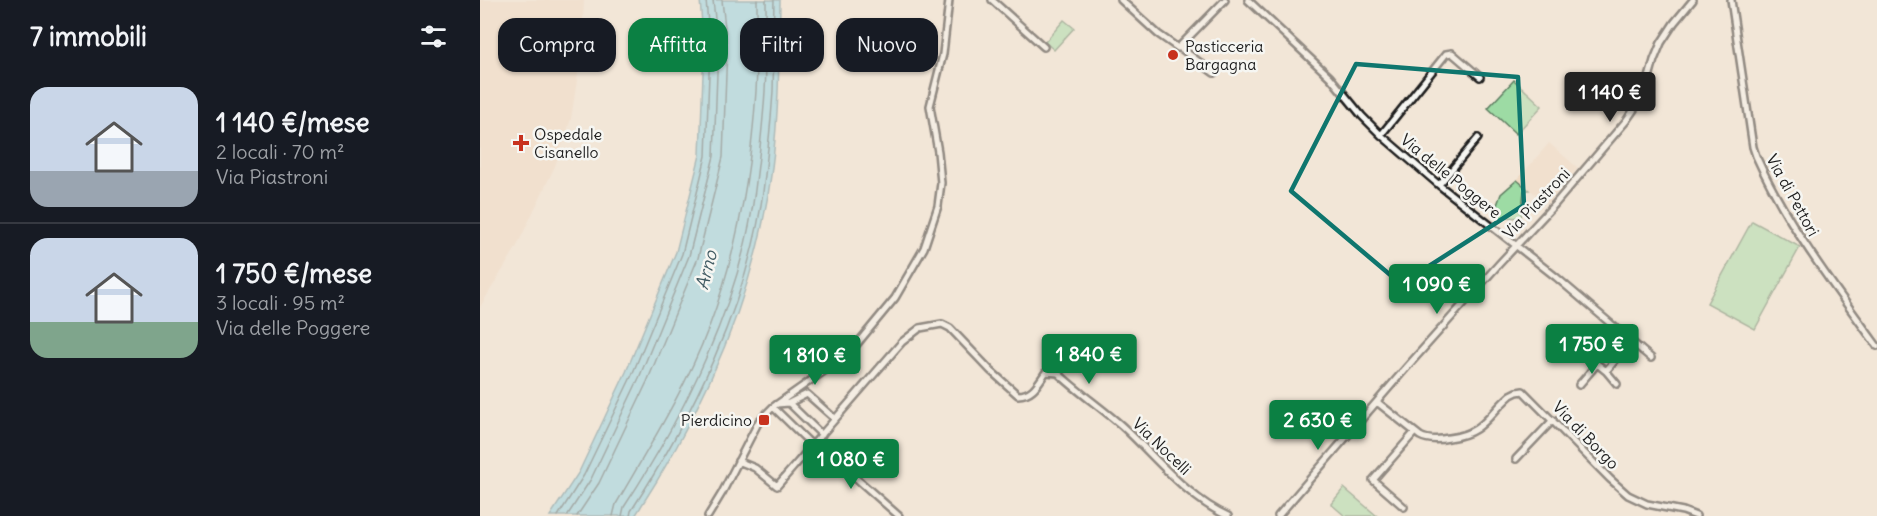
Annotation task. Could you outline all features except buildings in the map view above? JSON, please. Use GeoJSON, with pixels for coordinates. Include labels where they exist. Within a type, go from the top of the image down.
{"type":"FeatureCollection","features":[{"type":"Feature","properties":{"kind":"street"},"geometry":{"type":"LineString","coordinates":[[708,516],[759,421],[775,406],[837,362],[857,344],[895,298],[924,248],[940,191],[940,168],[930,106],[943,54],[949,0]]}},
{"type":"Feature","properties":{"kind":"street"},"geometry":{"type":"LineString","coordinates":[[992,0],[1044,46]]}},
{"type":"Feature","properties":{"kind":"street"},"geometry":{"type":"LineString","coordinates":[[1121,0],[1172,45],[1179,47],[1214,73]]}},
{"type":"Feature","properties":{"kind":"street"},"geometry":{"type":"LineString","coordinates":[[1179,47],[1225,0]]}},
{"type":"Feature","properties":{"kind":"street","name":"Via delle Poggere"},"geometry":{"type":"LineString","coordinates":[[1248,0],[1330,77],[1381,135],[1651,358]]}},
{"type":"Feature","properties":{"kind":"street","name":"Via Piastroni"},"geometry":{"type":"LineString","coordinates":[[1278,516],[1516,245],[1568,190],[1637,106],[1646,90],[1661,43],[1693,0]]}},
{"type":"Feature","properties":{"kind":"street","name":"Via di Pettori"},"geometry":{"type":"LineString","coordinates":[[1731,0],[1756,156],[1785,211],[1814,258],[1877,346]]}},
{"type":"Feature","properties":{"kind":"street"},"geometry":{"type":"LineString","coordinates":[[1381,135],[1446,54],[1452,53],[1480,77]]}},
{"type":"Feature","properties":{"kind":"street"},"geometry":{"type":"LineString","coordinates":[[1440,185],[1478,138]]}},
{"type":"Feature","properties":{"kind":"street","name":"Via Nocelli"},"geometry":{"type":"LineString","coordinates":[[738,461],[755,468],[777,486],[908,336],[920,328],[942,324],[950,328],[991,371],[1018,395],[1027,394],[1032,390],[1046,372],[1058,373],[1120,424],[1174,477],[1206,503],[1228,516]]}},
{"type":"Feature","properties":{"kind":"street"},"geometry":{"type":"LineString","coordinates":[[1605,371],[1631,342]]}},
{"type":"Feature","properties":{"kind":"street"},"geometry":{"type":"LineString","coordinates":[[1581,351],[1617,384]]}},
{"type":"Feature","properties":{"kind":"street"},"geometry":{"type":"LineString","coordinates":[[1579,385],[1597,364]]}},
{"type":"Feature","properties":{"kind":"street","name":"Via di Borgo"},"geometry":{"type":"LineString","coordinates":[[1377,402],[1414,433],[1432,440],[1471,434],[1510,395],[1519,391],[1528,394],[1610,480],[1628,495],[1647,504],[1696,516]]}},
{"type":"Feature","properties":{"kind":"street"},"geometry":{"type":"LineString","coordinates":[[775,406],[789,404],[807,394],[835,419]]}},
{"type":"Feature","properties":{"kind":"street"},"geometry":{"type":"LineString","coordinates":[[789,404],[822,435]]}},
{"type":"Feature","properties":{"kind":"street"},"geometry":{"type":"LineString","coordinates":[[775,406],[813,446],[831,456],[899,516]]}},
{"type":"Feature","properties":{"kind":"street"},"geometry":{"type":"LineString","coordinates":[[1516,459],[1553,420]]}},
{"type":"Feature","properties":{"kind":"street"},"geometry":{"type":"LineString","coordinates":[[1404,507],[1373,480],[1414,433]]}},
{"type":"Feature","properties":{"kind":"highlighted area"},"geometry":{"type":"Polygon","coordinates":[[[1356,64],[1518,77],[1524,205],[1401,284],[1291,191],[1356,64]]]}},
{"type":"Feature","properties":{"kind":"shaded area","name":"Ospedale Cisanello"},"geometry":{"type":"Polygon","coordinates":[[[480,0],[584,0],[583,18],[498,18],[498,72],[578,72],[571,119],[555,166],[516,248],[480,307],[480,0]]]}},
{"type":"Feature","properties":{"kind":"shaded area"},"geometry":{"type":"Polygon","coordinates":[[[1549,143],[1578,168],[1548,204],[1517,180],[1549,143]]]}},
{"type":"Feature","properties":{"kind":"green space"},"geometry":{"type":"Polygon","coordinates":[[[1064,20],[1074,28],[1054,50],[1045,42],[1064,20]]]}},
{"type":"Feature","properties":{"kind":"green space"},"geometry":{"type":"Polygon","coordinates":[[[1514,80],[1542,106],[1516,134],[1488,108],[1514,80]]]}},
{"type":"Feature","properties":{"kind":"green space"},"geometry":{"type":"Polygon","coordinates":[[[1517,180],[1529,190],[1524,191],[1521,218],[1503,217],[1502,220],[1494,213],[1501,194],[1517,180]]]}},
{"type":"Feature","properties":{"kind":"green space"},"geometry":{"type":"Polygon","coordinates":[[[1752,221],[1800,247],[1755,329],[1707,303],[1752,221]]]}},
{"type":"Feature","properties":{"kind":"green space"},"geometry":{"type":"Polygon","coordinates":[[[1344,488],[1377,516],[1345,516],[1331,504],[1344,488]]]}},
{"type":"Feature","properties":{"kind":"water","name":"Arno"},"geometry":{"type":"Polygon","coordinates":[[[700,0],[780,0],[780,18],[740,18],[740,72],[779,72],[772,171],[748,280],[734,322],[700,402],[680,441],[635,516],[550,516],[579,472],[626,372],[676,252],[700,155],[703,72],[728,72],[728,18],[702,18],[700,0]]]}},
{"type":"Feature","properties":{"kind":"place","name":"Pasticceria Bargagna"},"geometry":{"type":"Point","coordinates":[1173,55]}},
{"type":"Feature","properties":{"kind":"place","name":"Ospedale Cisanello"},"geometry":{"type":"Point","coordinates":[521,143]}},
{"type":"Feature","properties":{"kind":"place","name":"Pierdicino"},"geometry":{"type":"Point","coordinates":[764,420]}}]}
